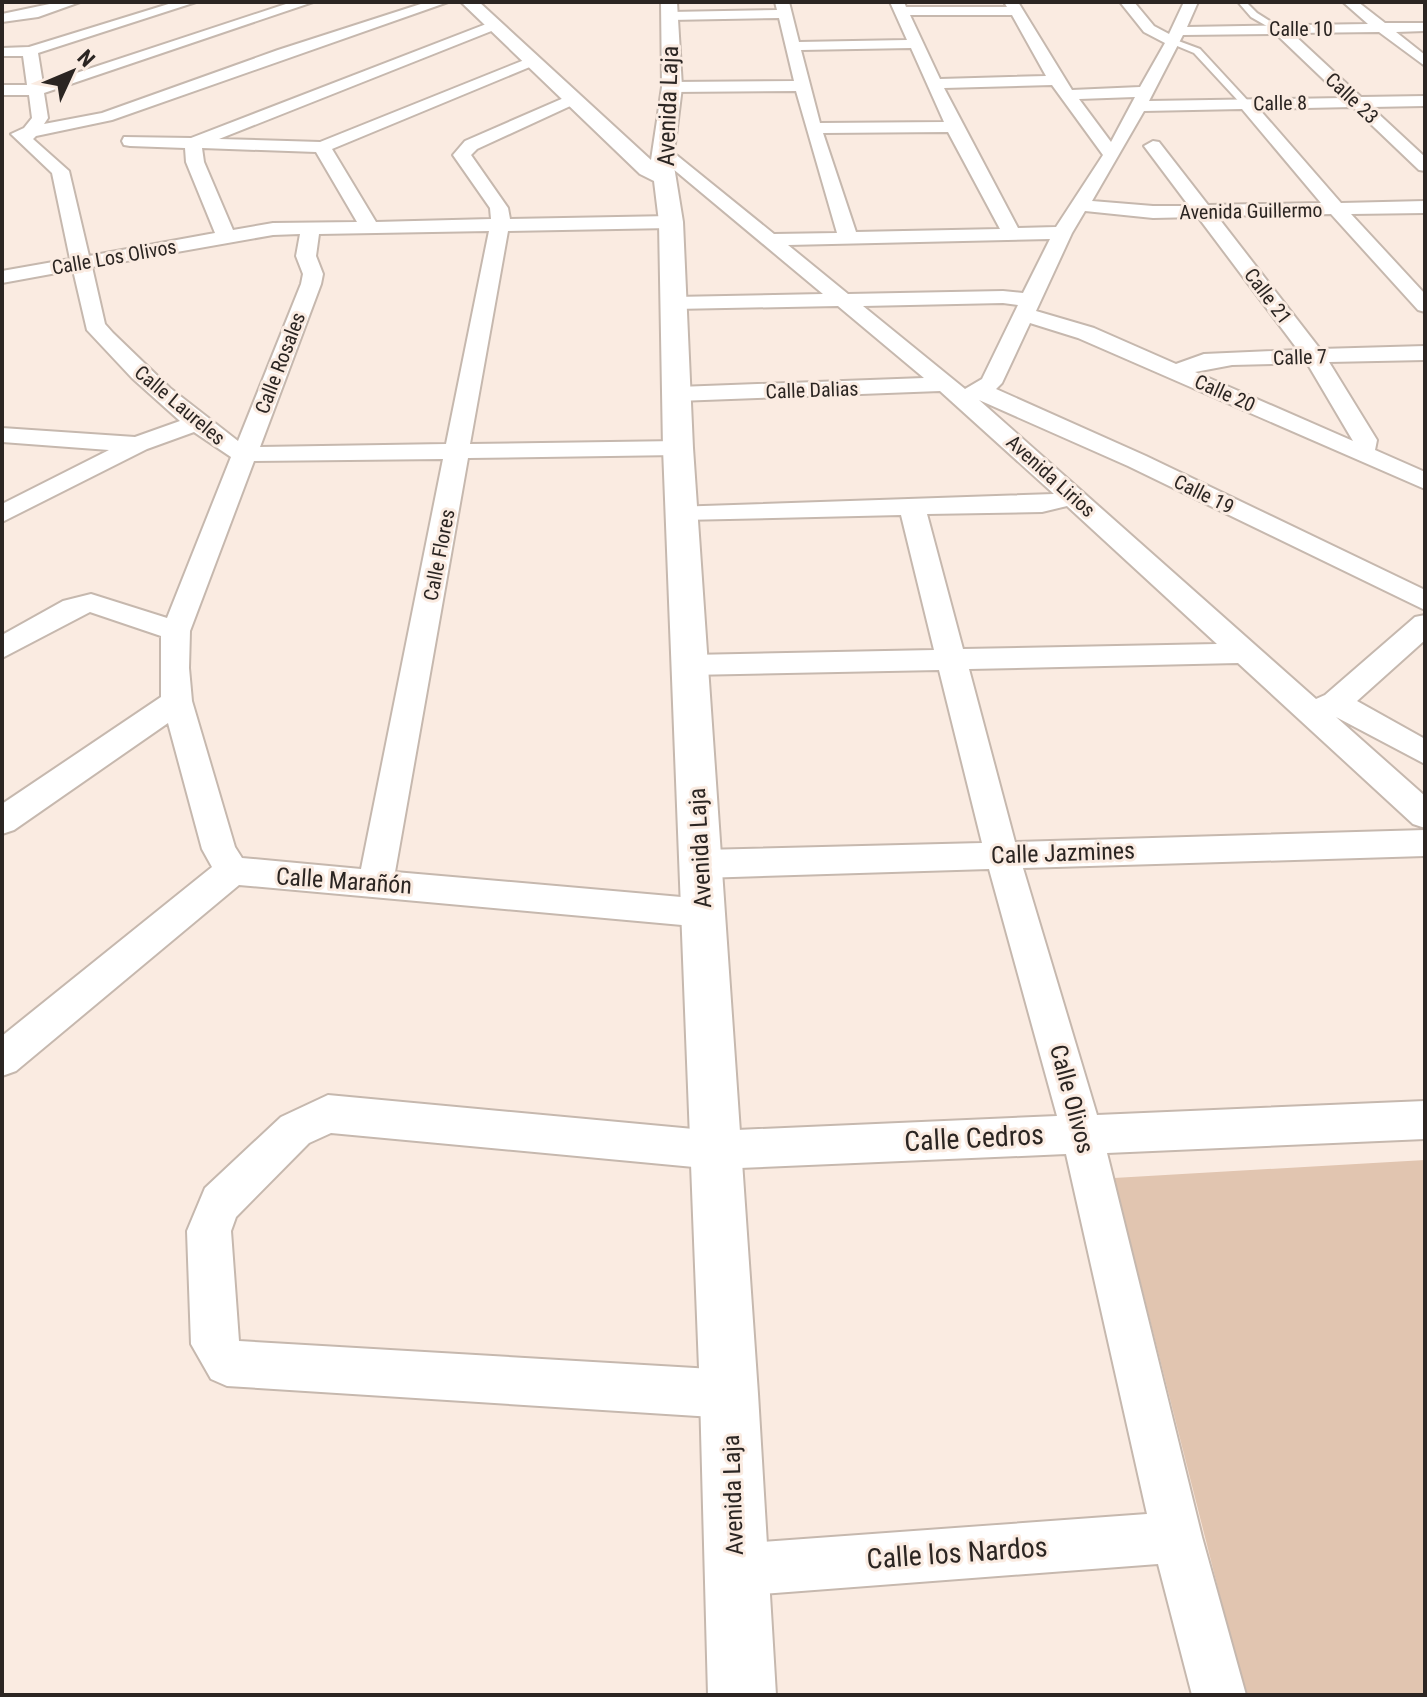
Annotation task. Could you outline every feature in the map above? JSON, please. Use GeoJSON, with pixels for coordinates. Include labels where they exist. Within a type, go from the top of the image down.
{"type":"FeatureCollection","features":[{"type":"Feature","properties":{"kind":"street"},"geometry":{"type":"LineString","coordinates":[[2,18],[33,14],[73,2]]}},
{"type":"Feature","properties":{"kind":"street"},"geometry":{"type":"LineString","coordinates":[[2,52],[30,51],[189,2]]}},
{"type":"Feature","properties":{"kind":"street"},"geometry":{"type":"LineString","coordinates":[[2,90],[37,90],[306,2]]}},
{"type":"Feature","properties":{"kind":"street"},"geometry":{"type":"LineString","coordinates":[[2,135],[24,142],[441,2]]}},
{"type":"Feature","properties":{"kind":"street"},"geometry":{"type":"LineString","coordinates":[[469,2],[648,169],[656,154]]}},
{"type":"Feature","properties":{"kind":"street"},"geometry":{"type":"LineString","coordinates":[[492,2],[594,92]]}},
{"type":"Feature","properties":{"kind":"street"},"geometry":{"type":"LineString","coordinates":[[1127,2],[1149,29],[1175,36]]}},
{"type":"Feature","properties":{"kind":"street"},"geometry":{"type":"LineString","coordinates":[[964,392],[991,383],[1062,233],[1112,155],[1191,2]]}},
{"type":"Feature","properties":{"kind":"street"},"geometry":{"type":"LineString","coordinates":[[1350,2],[1425,62]]}},
{"type":"Feature","properties":{"kind":"street"},"geometry":{"type":"LineString","coordinates":[[1011,232],[954,127],[899,7],[1013,6],[1056,80],[1112,155]]}},
{"type":"Feature","properties":{"kind":"street"},"geometry":{"type":"LineString","coordinates":[[670,9],[783,8],[813,128],[848,237]]}},
{"type":"Feature","properties":{"kind":"street","name":"Avenida Laja"},"geometry":{"type":"LineString","coordinates":[[670,9],[672,87],[666,147],[656,154],[671,222],[678,448],[702,864],[742,1695]]}},
{"type":"Feature","properties":{"kind":"street"},"geometry":{"type":"LineString","coordinates":[[193,143],[494,25]]}},
{"type":"Feature","properties":{"kind":"street","name":"Calle 10"},"geometry":{"type":"LineString","coordinates":[[1175,36],[1425,27]]}},
{"type":"Feature","properties":{"kind":"street","name":"Calle 23"},"geometry":{"type":"LineString","coordinates":[[1280,30],[1425,166]]}},
{"type":"Feature","properties":{"kind":"street"},"geometry":{"type":"LineString","coordinates":[[211,34],[309,61]]}},
{"type":"Feature","properties":{"kind":"street"},"geometry":{"type":"LineString","coordinates":[[794,46],[915,44]]}},
{"type":"Feature","properties":{"kind":"street"},"geometry":{"type":"LineString","coordinates":[[24,142],[40,118],[30,51]]}},
{"type":"Feature","properties":{"kind":"street"},"geometry":{"type":"LineString","coordinates":[[130,141],[322,147],[532,61]]}},
{"type":"Feature","properties":{"kind":"street"},"geometry":{"type":"LineString","coordinates":[[335,68],[361,75]]}},
{"type":"Feature","properties":{"kind":"street"},"geometry":{"type":"LineString","coordinates":[[934,84],[1056,80]]}},
{"type":"Feature","properties":{"kind":"street"},"geometry":{"type":"LineString","coordinates":[[672,87],[803,86]]}},
{"type":"Feature","properties":{"kind":"street","name":"Calle 8"},"geometry":{"type":"LineString","coordinates":[[1067,95],[1246,104],[1425,101]]}},
{"type":"Feature","properties":{"kind":"street"},"geometry":{"type":"LineString","coordinates":[[499,227],[499,208],[464,161],[464,151],[573,99]]}},
{"type":"Feature","properties":{"kind":"street"},"geometry":{"type":"LineString","coordinates":[[1246,104],[1425,306]]}},
{"type":"Feature","properties":{"kind":"street"},"geometry":{"type":"LineString","coordinates":[[813,128],[954,127]]}},
{"type":"Feature","properties":{"kind":"street","name":"Calle Laureles"},"geometry":{"type":"LineString","coordinates":[[24,142],[44,155],[60,171],[95,325],[106,342],[198,423],[233,449],[245,454],[678,448]]}},
{"type":"Feature","properties":{"kind":"street"},"geometry":{"type":"LineString","coordinates":[[193,143],[195,162],[226,237]]}},
{"type":"Feature","properties":{"kind":"street","name":"Calle 21"},"geometry":{"type":"LineString","coordinates":[[1153,146],[1314,356],[1365,440],[1364,448],[1359,453]]}},
{"type":"Feature","properties":{"kind":"street"},"geometry":{"type":"LineString","coordinates":[[322,147],[370,228]]}},
{"type":"Feature","properties":{"kind":"street","name":"Avenida Lirios"},"geometry":{"type":"LineString","coordinates":[[656,154],[772,240],[964,392],[1246,653],[1325,707],[1425,815]]}},
{"type":"Feature","properties":{"kind":"street","name":"Avenida Guillermo"},"geometry":{"type":"LineString","coordinates":[[1078,205],[1117,210],[1204,212],[1425,207]]}},
{"type":"Feature","properties":{"kind":"street","name":"Calle Los Olivos"},"geometry":{"type":"LineString","coordinates":[[2,277],[226,237],[311,227],[499,227],[671,222]]}},
{"type":"Feature","properties":{"kind":"street","name":"Calle Rosales"},"geometry":{"type":"LineString","coordinates":[[176,631],[311,284],[313,274],[306,256],[311,227]]}},
{"type":"Feature","properties":{"kind":"street","name":"Calle Flores"},"geometry":{"type":"LineString","coordinates":[[376,882],[499,227]]}},
{"type":"Feature","properties":{"kind":"street"},"geometry":{"type":"LineString","coordinates":[[772,240],[1062,233]]}},
{"type":"Feature","properties":{"kind":"street","name":"Calle 20"},"geometry":{"type":"LineString","coordinates":[[674,303],[1003,297],[1425,481]]}},
{"type":"Feature","properties":{"kind":"street","name":"Calle 7"},"geometry":{"type":"LineString","coordinates":[[1176,372],[1204,361],[1425,353]]}},
{"type":"Feature","properties":{"kind":"street","name":"Calle Dalias"},"geometry":{"type":"LineString","coordinates":[[678,394],[964,392]]}},
{"type":"Feature","properties":{"kind":"street","name":"Calle 19"},"geometry":{"type":"LineString","coordinates":[[964,392],[1137,461],[1425,601]]}},
{"type":"Feature","properties":{"kind":"street"},"geometry":{"type":"LineString","coordinates":[[2,514],[138,444],[198,423]]}},
{"type":"Feature","properties":{"kind":"street"},"geometry":{"type":"LineString","coordinates":[[2,435],[138,444]]}},
{"type":"Feature","properties":{"kind":"street"},"geometry":{"type":"LineString","coordinates":[[682,512],[1042,504],[1075,497]]}},
{"type":"Feature","properties":{"kind":"street","name":"Calle Olivos"},"geometry":{"type":"LineString","coordinates":[[912,507],[1002,855],[1082,1133],[1177,1537],[1219,1695]]}},
{"type":"Feature","properties":{"kind":"street"},"geometry":{"type":"LineString","coordinates":[[2,648],[73,607],[91,603],[176,631],[174,668],[177,701],[219,849],[232,871],[2,1059]]}},
{"type":"Feature","properties":{"kind":"street"},"geometry":{"type":"LineString","coordinates":[[1425,624],[1325,707],[1425,753]]}},
{"type":"Feature","properties":{"kind":"street"},"geometry":{"type":"LineString","coordinates":[[690,665],[1246,653]]}},
{"type":"Feature","properties":{"kind":"street"},"geometry":{"type":"LineString","coordinates":[[2,821],[177,701]]}},
{"type":"Feature","properties":{"kind":"street","name":"Calle Jazmines"},"geometry":{"type":"LineString","coordinates":[[702,864],[1425,843]]}},
{"type":"Feature","properties":{"kind":"street","name":"Calle Marañón"},"geometry":{"type":"LineString","coordinates":[[232,871],[704,913]]}},
{"type":"Feature","properties":{"kind":"street","name":"Calle Cedros"},"geometry":{"type":"LineString","coordinates":[[729,1394],[227,1363],[214,1344],[209,1231],[220,1203],[295,1130],[328,1114],[715,1150],[1425,1120]]}},
{"type":"Feature","properties":{"kind":"street","name":"Calle los Nardos"},"geometry":{"type":"LineString","coordinates":[[736,1570],[1177,1537]]}},
{"type":"Feature","properties":{"kind":"lane"},"geometry":{"type":"LineString","coordinates":[[1242,2],[1254,15],[1280,30]]}},
{"type":"Feature","properties":{"kind":"lane"},"geometry":{"type":"LineString","coordinates":[[1175,36],[1200,54],[1246,104]]}},
{"type":"Feature","properties":{"kind":"shaded area"},"geometry":{"type":"Polygon","coordinates":[[[1425,1160],[1425,1695],[1245,1695],[1114,1178],[1425,1160]]]}}]}
